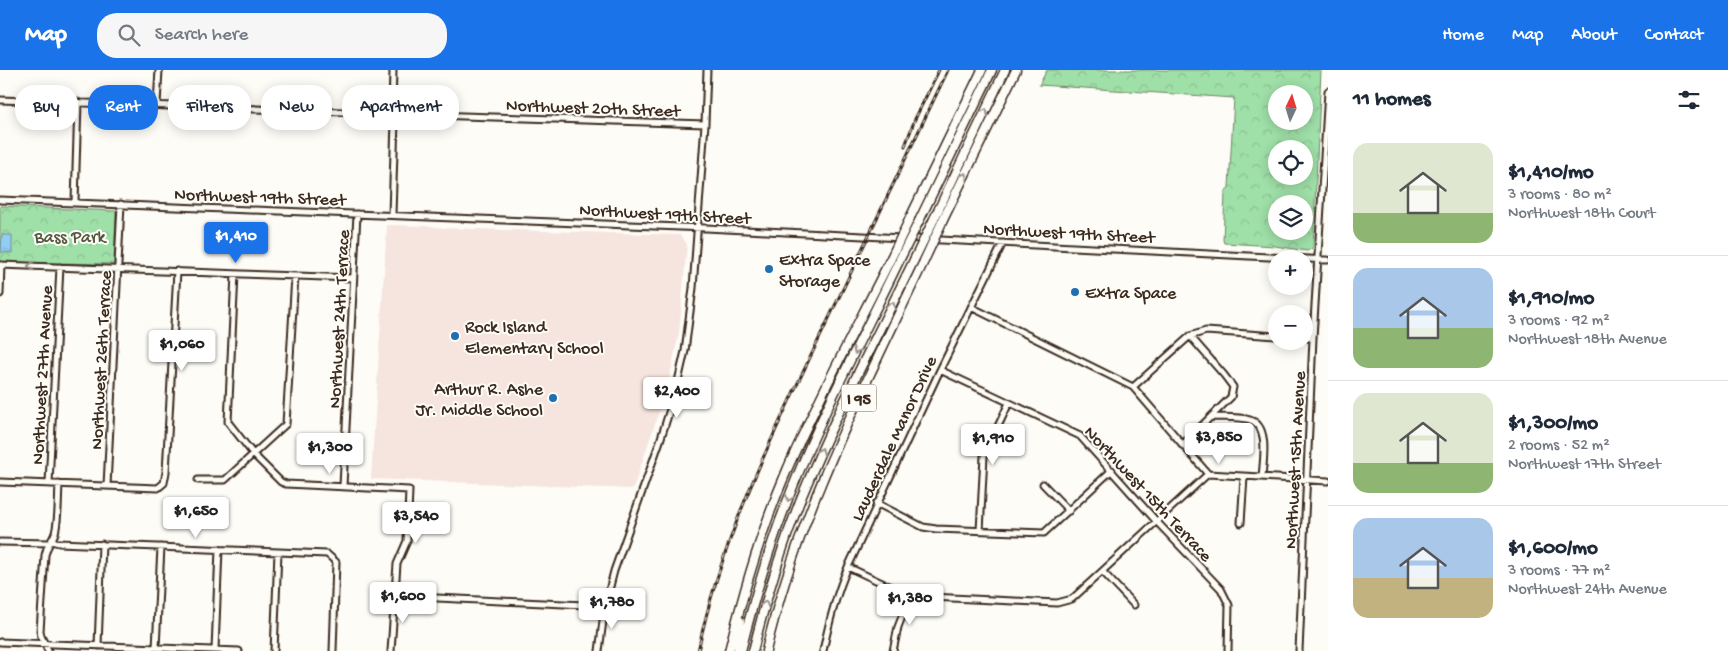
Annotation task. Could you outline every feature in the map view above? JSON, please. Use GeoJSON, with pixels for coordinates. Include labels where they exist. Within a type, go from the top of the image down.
{"type":"FeatureCollection","features":[{"type":"Feature","properties":{"kind":"highway","name":"I 95"},"geometry":{"type":"LineString","coordinates":[[729,651],[742,597],[765,526],[792,459],[818,402],[891,258],[982,70]]}},
{"type":"Feature","properties":{"kind":"highway"},"geometry":{"type":"LineString","coordinates":[[742,651],[768,556],[794,485],[900,259],[992,70]]}},
{"type":"Feature","properties":{"kind":"highway"},"geometry":{"type":"LineString","coordinates":[[753,651],[771,585],[805,488],[1005,70]]}},
{"type":"Feature","properties":{"kind":"highway","name":"I 95"},"geometry":{"type":"LineString","coordinates":[[766,651],[782,590],[813,502],[943,220],[1016,70]]}},
{"type":"Feature","properties":{"kind":"highway"},"geometry":{"type":"LineString","coordinates":[[738,651],[742,597]]}},
{"type":"Feature","properties":{"kind":"street"},"geometry":{"type":"LineString","coordinates":[[158,87],[159,70]]}},
{"type":"Feature","properties":{"kind":"street"},"geometry":{"type":"LineString","coordinates":[[393,70],[393,85]]}},
{"type":"Feature","properties":{"kind":"street"},"geometry":{"type":"LineString","coordinates":[[599,651],[605,606],[614,571],[644,489],[676,390],[685,351],[698,228],[707,70]]}},
{"type":"Feature","properties":{"kind":"street","name":"Northwest 15th Avenue"},"geometry":{"type":"LineString","coordinates":[[1313,338],[1325,198],[1328,91]]}},
{"type":"Feature","properties":{"kind":"street","name":"Northwest 20th Street"},"geometry":{"type":"LineString","coordinates":[[0,100],[15,100]]}},
{"type":"Feature","properties":{"kind":"street","name":"Northwest 20th Street"},"geometry":{"type":"LineString","coordinates":[[78,102],[88,102]]}},
{"type":"Feature","properties":{"kind":"street","name":"Northwest 20th Street"},"geometry":{"type":"LineString","coordinates":[[158,104],[342,113]]}},
{"type":"Feature","properties":{"kind":"street","name":"Northwest 20th Street"},"geometry":{"type":"LineString","coordinates":[[459,117],[705,124]]}},
{"type":"Feature","properties":{"kind":"street"},"geometry":{"type":"LineString","coordinates":[[75,202],[77,130]]}},
{"type":"Feature","properties":{"kind":"street"},"geometry":{"type":"LineString","coordinates":[[392,214],[396,130]]}},
{"type":"Feature","properties":{"kind":"street","name":"Northwest 19th Street"},"geometry":{"type":"LineString","coordinates":[[0,200],[392,214],[1328,260]]}},
{"type":"Feature","properties":{"kind":"street","name":"Northwest 26th Terrace"},"geometry":{"type":"LineString","coordinates":[[107,486],[121,204]]}},
{"type":"Feature","properties":{"kind":"street","name":"Northwest 24th Terrace"},"geometry":{"type":"LineString","coordinates":[[343,486],[357,214]]}},
{"type":"Feature","properties":{"kind":"street","name":"Lauderdale Manor Drive"},"geometry":{"type":"LineString","coordinates":[[824,651],[838,594],[876,503],[1003,243]]}},
{"type":"Feature","properties":{"kind":"street"},"geometry":{"type":"LineString","coordinates":[[0,294],[1,265],[353,278]]}},
{"type":"Feature","properties":{"kind":"street","name":"Northwest 27th Avenue"},"geometry":{"type":"LineString","coordinates":[[49,483],[60,268]]}},
{"type":"Feature","properties":{"kind":"street"},"geometry":{"type":"LineString","coordinates":[[0,482],[158,488],[164,483],[177,271]]}},
{"type":"Feature","properties":{"kind":"street"},"geometry":{"type":"LineString","coordinates":[[235,274],[228,422],[254,456],[281,482],[286,484],[409,490],[407,540],[397,564],[392,651]]}},
{"type":"Feature","properties":{"kind":"street"},"geometry":{"type":"LineString","coordinates":[[198,480],[225,480],[254,456],[286,424],[295,276]]}},
{"type":"Feature","properties":{"kind":"street"},"geometry":{"type":"LineString","coordinates":[[971,307],[1133,387],[1208,474],[1328,481]]}},
{"type":"Feature","properties":{"kind":"street"},"geometry":{"type":"LineString","coordinates":[[1133,387],[1190,336],[1206,331],[1268,335]]}},
{"type":"Feature","properties":{"kind":"street"},"geometry":{"type":"LineString","coordinates":[[1182,445],[1230,397],[1233,387],[1190,336]]}},
{"type":"Feature","properties":{"kind":"street","name":"Northwest 15th Avenue"},"geometry":{"type":"LineString","coordinates":[[1299,651],[1313,350]]}},
{"type":"Feature","properties":{"kind":"street","name":"Northwest 15th Terrace"},"geometry":{"type":"LineString","coordinates":[[940,370],[1080,436],[1221,589],[1227,599],[1230,612],[1228,651]]}},
{"type":"Feature","properties":{"kind":"street"},"geometry":{"type":"LineString","coordinates":[[980,531],[984,456],[1009,402]]}},
{"type":"Feature","properties":{"kind":"street"},"geometry":{"type":"LineString","coordinates":[[1211,417],[1251,420],[1259,424],[1264,435],[1262,477]]}},
{"type":"Feature","properties":{"kind":"street"},"geometry":{"type":"LineString","coordinates":[[876,503],[923,527],[936,530],[1044,534],[1112,470]]}},
{"type":"Feature","properties":{"kind":"street"},"geometry":{"type":"LineString","coordinates":[[848,567],[910,596],[1057,603],[1072,598],[1103,572],[1208,474]]}},
{"type":"Feature","properties":{"kind":"street"},"geometry":{"type":"LineString","coordinates":[[1241,523],[1244,477]]}},
{"type":"Feature","properties":{"kind":"street","name":"Northwest 27th Avenue"},"geometry":{"type":"LineString","coordinates":[[48,651],[40,631],[45,554],[46,546],[56,531],[59,484]]}},
{"type":"Feature","properties":{"kind":"street"},"geometry":{"type":"LineString","coordinates":[[1043,484],[1069,511]]}},
{"type":"Feature","properties":{"kind":"street"},"geometry":{"type":"LineString","coordinates":[[0,542],[50,542],[327,554],[336,562],[333,651]]}},
{"type":"Feature","properties":{"kind":"street"},"geometry":{"type":"LineString","coordinates":[[98,646],[102,544]]}},
{"type":"Feature","properties":{"kind":"street"},"geometry":{"type":"LineString","coordinates":[[156,648],[161,547]]}},
{"type":"Feature","properties":{"kind":"street"},"geometry":{"type":"LineString","coordinates":[[215,650],[219,550]]}},
{"type":"Feature","properties":{"kind":"street"},"geometry":{"type":"LineString","coordinates":[[274,651],[278,552]]}},
{"type":"Feature","properties":{"kind":"street"},"geometry":{"type":"LineString","coordinates":[[1103,572],[1134,605]]}},
{"type":"Feature","properties":{"kind":"street"},"geometry":{"type":"LineString","coordinates":[[395,596],[605,606]]}},
{"type":"Feature","properties":{"kind":"street"},"geometry":{"type":"LineString","coordinates":[[892,651],[898,627],[910,596]]}},
{"type":"Feature","properties":{"kind":"street"},"geometry":{"type":"LineString","coordinates":[[0,642],[239,651]]}},
{"type":"Feature","properties":{"kind":"shaded area"},"geometry":{"type":"Polygon","coordinates":[[[387,225],[680,235],[687,244],[679,333],[667,388],[633,489],[371,479],[387,225]]]}},
{"type":"Feature","properties":{"kind":"green space"},"geometry":{"type":"Polygon","coordinates":[[[1047,70],[1321,70],[1313,248],[1301,250],[1275,246],[1224,243],[1225,193],[1229,187],[1234,98],[1039,85],[1047,70]]]}},
{"type":"Feature","properties":{"kind":"green space","name":"Bass Park"},"geometry":{"type":"Polygon","coordinates":[[[0,206],[116,211],[114,264],[0,262],[0,206]]]}},
{"type":"Feature","properties":{"kind":"water"},"geometry":{"type":"Polygon","coordinates":[[[2,235],[12,235],[12,253],[1,252],[2,235]]]}},
{"type":"Feature","properties":{"kind":"railway"},"geometry":{"type":"LineString","coordinates":[[905,146],[915,119],[939,70]]}},
{"type":"Feature","properties":{"kind":"railway"},"geometry":{"type":"LineString","coordinates":[[698,651],[708,610],[733,530],[765,453],[948,70]]}},
{"type":"Feature","properties":{"kind":"place","name":"Extra Space Storage"},"geometry":{"type":"Point","coordinates":[769,269]}},
{"type":"Feature","properties":{"kind":"place","name":"Extra Space"},"geometry":{"type":"Point","coordinates":[1075,292]}},
{"type":"Feature","properties":{"kind":"place","name":"Rock Island Elementary School"},"geometry":{"type":"Point","coordinates":[455,336]}},
{"type":"Feature","properties":{"kind":"place","name":"Arthur R. Ashe Jr. Middle School"},"geometry":{"type":"Point","coordinates":[553,398]}}]}
